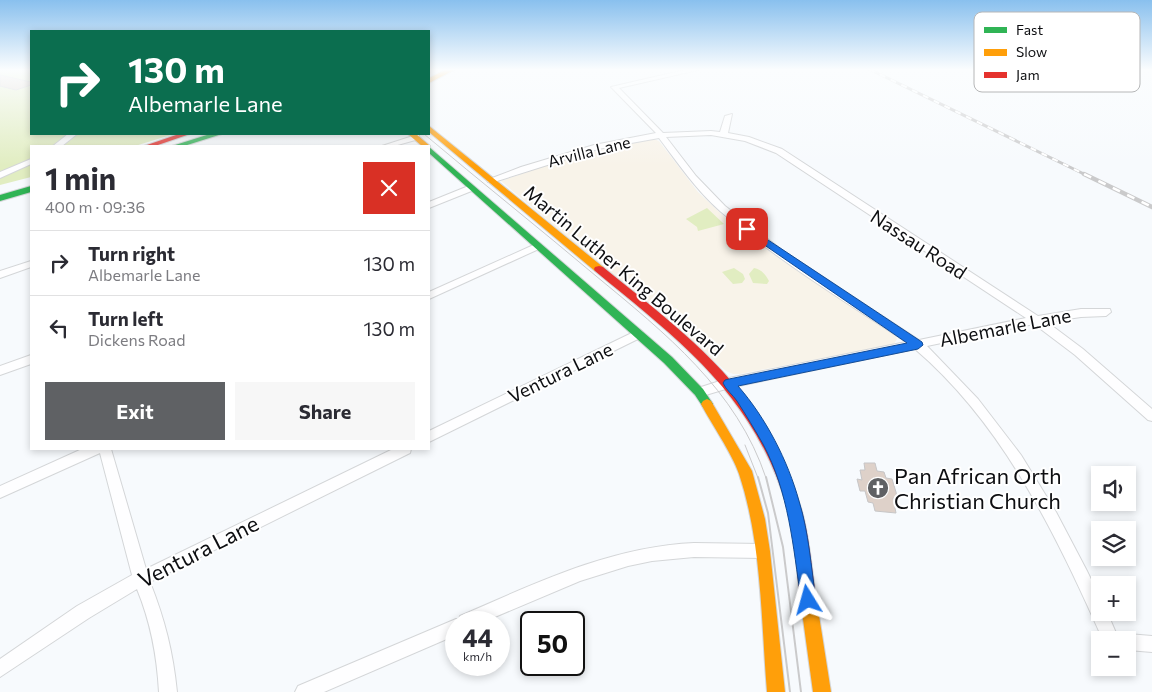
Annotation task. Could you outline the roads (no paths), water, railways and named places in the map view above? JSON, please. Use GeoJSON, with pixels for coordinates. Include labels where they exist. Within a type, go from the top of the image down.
{"type":"FeatureCollection","features":[{"type":"Feature","properties":{"kind":"main road","name":"Martin Luther King Boulevard"},"geometry":{"type":"LineString","coordinates":[[430,129],[684,340],[729,383],[740,397],[768,441],[792,501],[798,526],[822,692]]}},
{"type":"Feature","properties":{"kind":"main road"},"geometry":{"type":"LineString","coordinates":[[151,145],[184,135]]}},
{"type":"Feature","properties":{"kind":"main road"},"geometry":{"type":"LineString","coordinates":[[180,145],[214,135]]}},
{"type":"Feature","properties":{"kind":"main road"},"geometry":{"type":"LineString","coordinates":[[414,135],[425,145]]}},
{"type":"Feature","properties":{"kind":"main road","name":"Martin Luther King Boulevard"},"geometry":{"type":"LineString","coordinates":[[430,150],[668,360],[699,392],[746,470],[758,519],[763,551],[776,692]]}},
{"type":"Feature","properties":{"kind":"main road"},"geometry":{"type":"LineString","coordinates":[[0,190],[30,181]]}},
{"type":"Feature","properties":{"kind":"main road"},"geometry":{"type":"LineString","coordinates":[[0,198],[30,189]]}},
{"type":"Feature","properties":{"kind":"street"},"geometry":{"type":"LineString","coordinates":[[628,101],[661,135],[693,178],[722,208],[747,229],[918,345],[932,356],[957,383],[993,425],[1041,495],[1107,631]]}},
{"type":"Feature","properties":{"kind":"street"},"geometry":{"type":"LineString","coordinates":[[724,133],[729,116]]}},
{"type":"Feature","properties":{"kind":"street","name":"Nassau Road"},"geometry":{"type":"LineString","coordinates":[[661,135],[702,131],[724,133],[750,138],[779,151],[1035,320],[1079,352],[1152,416]]}},
{"type":"Feature","properties":{"kind":"street"},"geometry":{"type":"LineString","coordinates":[[58,145],[72,135]]}},
{"type":"Feature","properties":{"kind":"street"},"geometry":{"type":"LineString","coordinates":[[389,145],[414,135]]}},
{"type":"Feature","properties":{"kind":"street","name":"Arvilla Lane"},"geometry":{"type":"LineString","coordinates":[[491,180],[579,152],[661,135]]}},
{"type":"Feature","properties":{"kind":"street"},"geometry":{"type":"LineString","coordinates":[[0,175],[30,161]]}},
{"type":"Feature","properties":{"kind":"street"},"geometry":{"type":"LineString","coordinates":[[430,205],[471,188]]}},
{"type":"Feature","properties":{"kind":"street"},"geometry":{"type":"LineString","coordinates":[[430,296],[538,246]]}},
{"type":"Feature","properties":{"kind":"street"},"geometry":{"type":"LineString","coordinates":[[0,275],[30,264]]}},
{"type":"Feature","properties":{"kind":"street","name":"Albemarle Lane"},"geometry":{"type":"LineString","coordinates":[[699,392],[729,383],[1035,320],[1081,313],[1106,312]]}},
{"type":"Feature","properties":{"kind":"street","name":"Ventura Lane"},"geometry":{"type":"LineString","coordinates":[[430,437],[638,334]]}},
{"type":"Feature","properties":{"kind":"street"},"geometry":{"type":"LineString","coordinates":[[0,371],[30,359]]}},
{"type":"Feature","properties":{"kind":"street"},"geometry":{"type":"LineString","coordinates":[[0,492],[93,450]]}},
{"type":"Feature","properties":{"kind":"street"},"geometry":{"type":"LineString","coordinates":[[105,450],[141,579],[155,614],[165,658],[168,692]]}},
{"type":"Feature","properties":{"kind":"street","name":"Ventura Lane"},"geometry":{"type":"LineString","coordinates":[[0,669],[83,612],[141,579],[403,450]]}},
{"type":"Feature","properties":{"kind":"street"},"geometry":{"type":"LineString","coordinates":[[492,611],[572,577],[611,564],[652,554],[688,550],[763,551]]}},
{"type":"Feature","properties":{"kind":"street"},"geometry":{"type":"LineString","coordinates":[[304,692],[445,632]]}},
{"type":"Feature","properties":{"kind":"street"},"geometry":{"type":"LineString","coordinates":[[1136,643],[1152,644]]}},
{"type":"Feature","properties":{"kind":"tram line"},"geometry":{"type":"LineString","coordinates":[[425,135],[648,319],[696,365],[718,390],[737,417],[753,446],[766,478]]}},
{"type":"Feature","properties":{"kind":"tram line"},"geometry":{"type":"LineString","coordinates":[[745,445],[758,478]]}},
{"type":"Feature","properties":{"kind":"tram line"},"geometry":{"type":"LineString","coordinates":[[758,477],[768,513],[790,692]]}},
{"type":"Feature","properties":{"kind":"tram line"},"geometry":{"type":"LineString","coordinates":[[766,477],[783,547],[801,692]]}},
{"type":"Feature","properties":{"kind":"railway"},"geometry":{"type":"LineString","coordinates":[[935,101],[1086,175]]}},
{"type":"Feature","properties":{"kind":"railway"},"geometry":{"type":"LineString","coordinates":[[1084,174],[1152,207]]}},
{"type":"Feature","properties":{"kind":"place","name":"Pan African Orth Christian Church"},"geometry":{"type":"Point","coordinates":[878,488]}}]}
